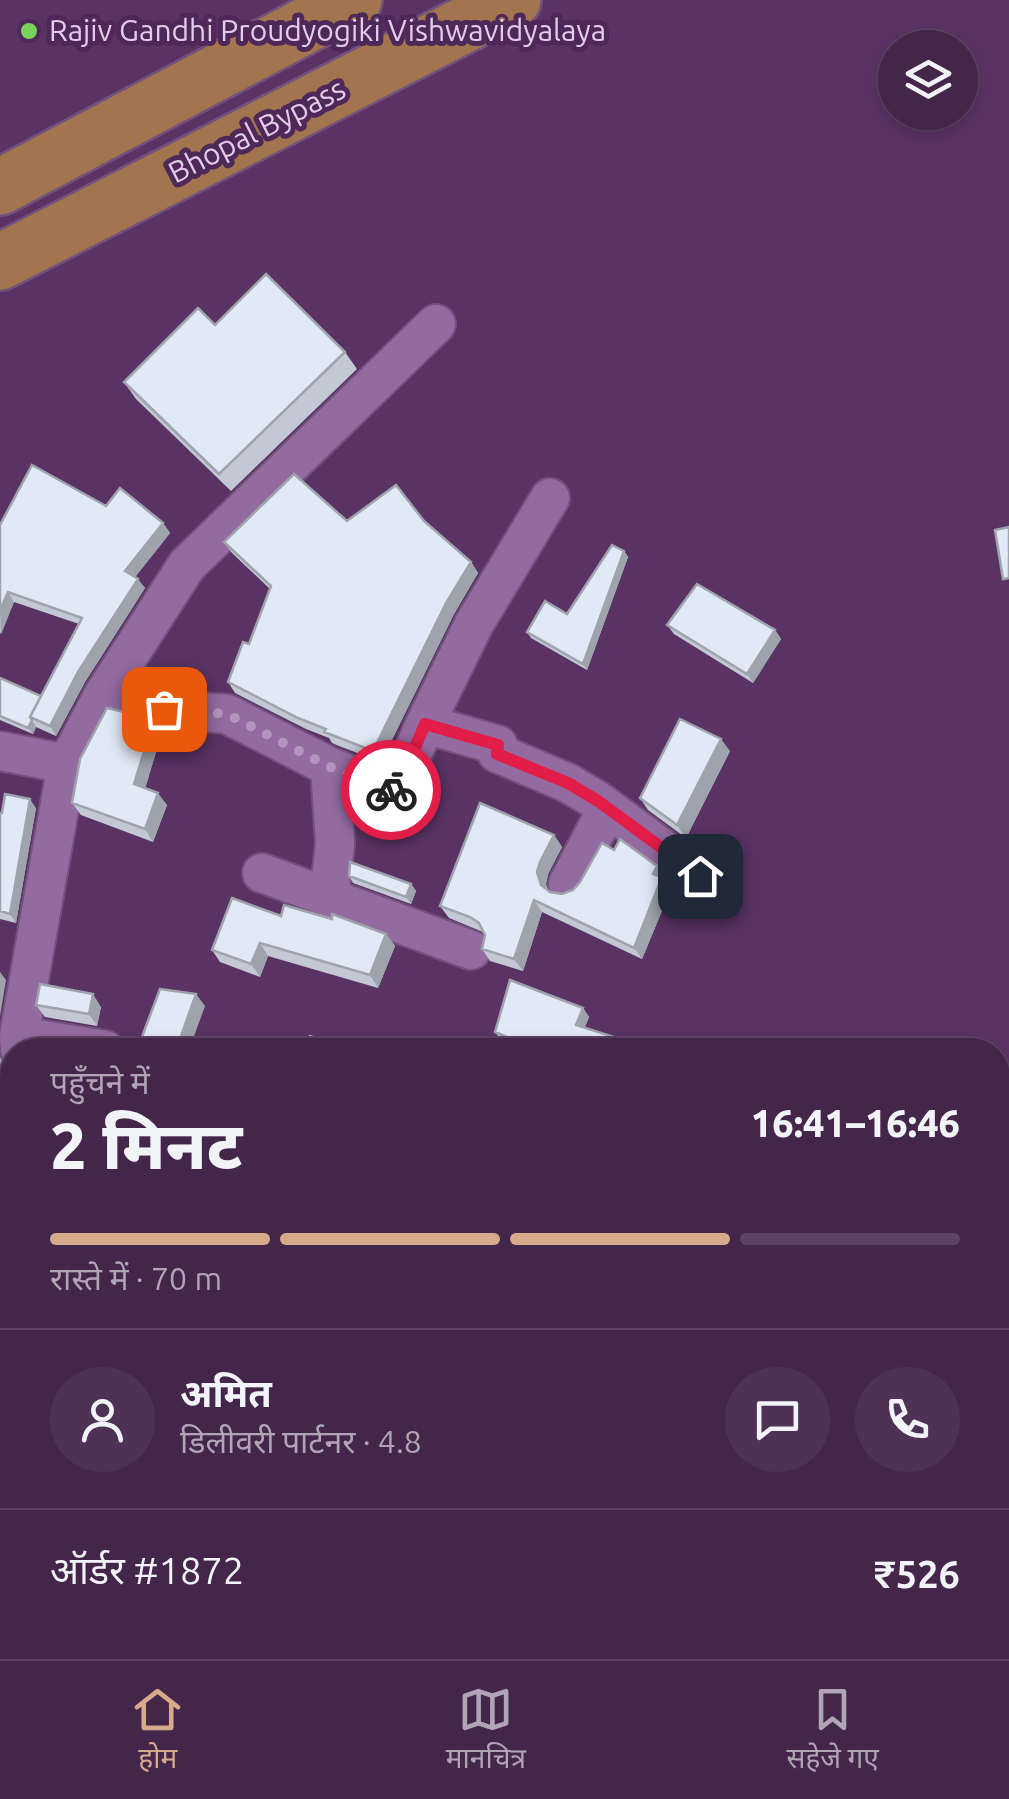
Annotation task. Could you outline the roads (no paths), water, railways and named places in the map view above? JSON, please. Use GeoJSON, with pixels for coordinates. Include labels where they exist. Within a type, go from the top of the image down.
{"type":"FeatureCollection","features":[{"type":"Feature","properties":{"kind":"main road"},"geometry":{"type":"LineString","coordinates":[[0,187],[354,0]]}},
{"type":"Feature","properties":{"kind":"main road","name":"Bhopal Bypass"},"geometry":{"type":"LineString","coordinates":[[0,262],[431,18],[513,0]]}},
{"type":"Feature","properties":{"kind":"street"},"geometry":{"type":"LineString","coordinates":[[20,1038],[16,958],[67,764],[104,694],[186,566],[436,324]]}},
{"type":"Feature","properties":{"kind":"street"},"geometry":{"type":"LineString","coordinates":[[104,694],[164,709],[227,714],[330,767],[396,792],[474,624],[550,498]]}},
{"type":"Feature","properties":{"kind":"street"},"geometry":{"type":"LineString","coordinates":[[425,724],[498,745],[497,754],[568,783],[700,876]]}},
{"type":"Feature","properties":{"kind":"street"},"geometry":{"type":"LineString","coordinates":[[0,751],[67,764]]}},
{"type":"Feature","properties":{"kind":"street"},"geometry":{"type":"LineString","coordinates":[[329,897],[334,844],[330,767]]}},
{"type":"Feature","properties":{"kind":"street"},"geometry":{"type":"LineString","coordinates":[[568,884],[607,809]]}},
{"type":"Feature","properties":{"kind":"street"},"geometry":{"type":"LineString","coordinates":[[262,873],[471,950]]}},
{"type":"Feature","properties":{"kind":"place","name":"Rajiv Gandhi Proudyogiki Vishwavidyalaya"},"geometry":{"type":"Point","coordinates":[29,31]}}]}
